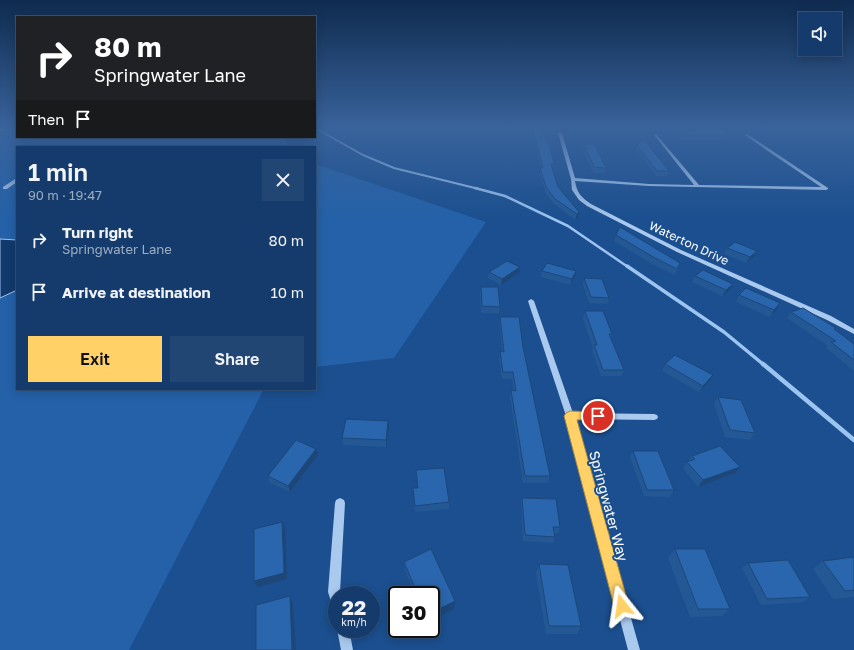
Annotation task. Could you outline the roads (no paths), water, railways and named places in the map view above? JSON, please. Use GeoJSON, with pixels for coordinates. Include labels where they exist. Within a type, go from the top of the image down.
{"type":"FeatureCollection","features":[{"type":"Feature","properties":{"kind":"street","name":"Waterton Drive"},"geometry":{"type":"LineString","coordinates":[[567,158],[573,179],[574,190],[581,199],[606,214],[679,252],[829,318],[854,332]]}},
{"type":"Feature","properties":{"kind":"street"},"geometry":{"type":"LineString","coordinates":[[675,158],[698,186]]}},
{"type":"Feature","properties":{"kind":"street"},"geometry":{"type":"LineString","coordinates":[[573,179],[650,185],[826,189],[781,158]]}},
{"type":"Feature","properties":{"kind":"street"},"geometry":{"type":"LineString","coordinates":[[5,188],[16,181]]}},
{"type":"Feature","properties":{"kind":"street","name":"Springwater Way"},"geometry":{"type":"LineString","coordinates":[[531,301],[570,416],[634,650]]}},
{"type":"Feature","properties":{"kind":"street"},"geometry":{"type":"LineString","coordinates":[[570,416],[654,417]]}},
{"type":"Feature","properties":{"kind":"street"},"geometry":{"type":"LineString","coordinates":[[334,586],[340,503]]}},
{"type":"Feature","properties":{"kind":"street"},"geometry":{"type":"LineString","coordinates":[[345,638],[347,650]]}},
{"type":"Feature","properties":{"kind":"waterway"},"geometry":{"type":"LineString","coordinates":[[371,158],[394,168],[476,188]]}},
{"type":"Feature","properties":{"kind":"waterway"},"geometry":{"type":"LineString","coordinates":[[476,188],[505,196],[568,226],[628,267]]}},
{"type":"Feature","properties":{"kind":"waterway"},"geometry":{"type":"LineString","coordinates":[[627,266],[724,332],[764,365]]}},
{"type":"Feature","properties":{"kind":"waterway"},"geometry":{"type":"LineString","coordinates":[[763,364],[854,440]]}}]}
